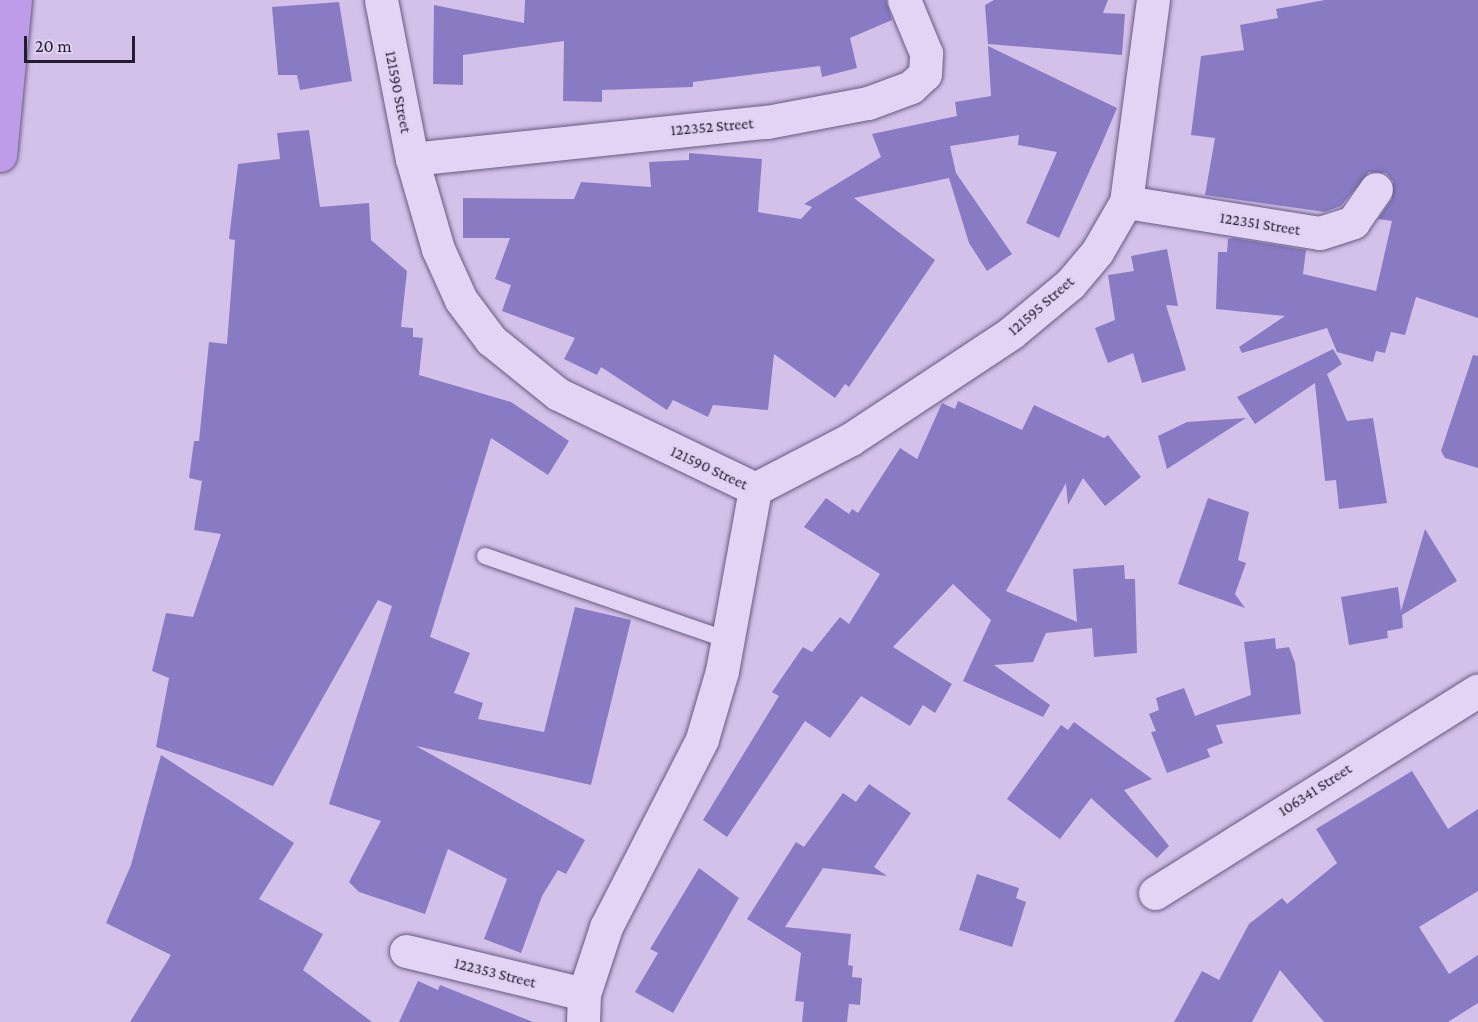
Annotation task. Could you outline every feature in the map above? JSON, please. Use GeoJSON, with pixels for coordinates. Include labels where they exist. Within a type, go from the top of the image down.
{"type":"FeatureCollection","features":[{"type":"Feature","properties":{"kind":"main road"},"geometry":{"type":"LineString","coordinates":[[0,155],[15,0]]}},
{"type":"Feature","properties":{"kind":"street","name":"121590 Street"},"geometry":{"type":"LineString","coordinates":[[381,0],[412,159],[438,249],[461,300],[491,340],[558,394],[755,489],[727,640],[702,739],[606,927],[584,1008]]}},
{"type":"Feature","properties":{"kind":"street","name":"122352 Street"},"geometry":{"type":"LineString","coordinates":[[412,159],[767,122],[868,103],[911,87],[925,74],[924,44],[904,0]]}},
{"type":"Feature","properties":{"kind":"street","name":"121595 Street"},"geometry":{"type":"LineString","coordinates":[[755,489],[851,439],[1011,333],[1070,284],[1097,252],[1126,202],[1153,0]]}},
{"type":"Feature","properties":{"kind":"street","name":"122351 Street"},"geometry":{"type":"LineString","coordinates":[[1126,202],[1320,233],[1353,222],[1376,189]]}},
{"type":"Feature","properties":{"kind":"street","name":"106341 Street"},"geometry":{"type":"LineString","coordinates":[[1155,893],[1478,690]]}},
{"type":"Feature","properties":{"kind":"street","name":"122353 Street"},"geometry":{"type":"LineString","coordinates":[[406,951],[584,1008]]}},
{"type":"Feature","properties":{"kind":"lane"},"geometry":{"type":"LineString","coordinates":[[485,556],[727,640]]}},
{"type":"Feature","properties":{"kind":"building"},"geometry":{"type":"Polygon","coordinates":[[[525,0],[886,0],[892,20],[850,38],[857,68],[822,77],[820,66],[693,82],[693,87],[602,90],[602,102],[563,101],[564,41],[463,55],[463,85],[433,84],[434,5],[524,23],[525,0]]]}},
{"type":"Feature","properties":{"kind":"building"},"geometry":{"type":"Polygon","coordinates":[[[994,0],[1108,0],[1103,13],[1125,14],[1122,55],[988,44],[985,5],[994,0]]]}},
{"type":"Feature","properties":{"kind":"building"},"geometry":{"type":"Polygon","coordinates":[[[1325,0],[1478,0],[1478,318],[1416,297],[1405,335],[1391,332],[1385,353],[1376,351],[1373,362],[1337,352],[1327,328],[1242,353],[1239,347],[1285,316],[1216,309],[1218,252],[1227,252],[1228,239],[1233,238],[1306,250],[1303,274],[1376,291],[1392,221],[1378,219],[1392,199],[1393,181],[1386,173],[1369,172],[1341,206],[1325,212],[1205,195],[1215,138],[1191,135],[1201,56],[1244,50],[1240,25],[1278,18],[1276,9],[1325,0]]]}},
{"type":"Feature","properties":{"kind":"building"},"geometry":{"type":"Polygon","coordinates":[[[339,2],[352,81],[300,90],[297,75],[278,75],[272,7],[339,2]]]}},
{"type":"Feature","properties":{"kind":"building"},"geometry":{"type":"Polygon","coordinates":[[[988,46],[1117,108],[1100,148],[1059,238],[1026,223],[1057,152],[1018,145],[1019,135],[950,146],[956,173],[1012,254],[987,271],[969,243],[949,178],[854,198],[935,260],[849,387],[845,384],[835,398],[774,354],[768,410],[713,405],[708,417],[673,400],[667,410],[601,367],[597,375],[564,359],[575,338],[502,311],[511,285],[495,279],[510,238],[463,238],[463,198],[574,199],[581,182],[651,187],[649,162],[689,160],[689,153],[762,159],[758,212],[801,219],[812,207],[804,204],[881,157],[872,134],[957,116],[955,102],[991,96],[988,46]]]}},
{"type":"Feature","properties":{"kind":"building"},"geometry":{"type":"Polygon","coordinates":[[[309,130],[320,207],[369,203],[371,240],[407,271],[401,327],[413,328],[413,337],[423,338],[419,375],[511,402],[569,441],[548,475],[491,438],[430,637],[470,653],[454,693],[483,703],[478,719],[544,732],[575,607],[631,620],[591,785],[416,746],[585,840],[566,874],[558,870],[542,896],[521,953],[484,939],[507,879],[448,849],[425,914],[359,892],[349,882],[381,821],[329,804],[392,606],[378,600],[273,786],[156,747],[169,678],[152,671],[166,613],[193,617],[221,534],[194,530],[202,481],[189,478],[194,441],[199,441],[209,342],[227,344],[235,240],[229,239],[238,164],[280,159],[277,133],[309,130]]]}},
{"type":"Feature","properties":{"kind":"building"},"geometry":{"type":"Polygon","coordinates":[[[1167,249],[1178,306],[1166,305],[1186,370],[1142,383],[1133,353],[1108,363],[1095,328],[1115,320],[1108,275],[1134,271],[1131,256],[1167,249]]]}},
{"type":"Feature","properties":{"kind":"building"},"geometry":{"type":"Polygon","coordinates":[[[1333,349],[1342,364],[1327,374],[1347,421],[1373,418],[1387,503],[1339,509],[1336,480],[1325,481],[1315,383],[1255,424],[1237,397],[1333,349]]]}},
{"type":"Feature","properties":{"kind":"building"},"geometry":{"type":"Polygon","coordinates":[[[1473,355],[1478,356],[1478,468],[1445,458],[1441,451],[1473,355]]]}},
{"type":"Feature","properties":{"kind":"building"},"geometry":{"type":"Polygon","coordinates":[[[958,401],[1022,430],[1034,405],[1104,438],[1108,435],[1141,477],[1105,506],[1083,478],[1068,505],[1066,483],[1006,591],[1077,622],[1073,569],[1124,565],[1125,579],[1135,579],[1137,653],[1094,657],[1092,628],[1046,633],[1033,662],[994,665],[1050,705],[1043,717],[963,681],[991,620],[953,584],[893,647],[952,684],[935,713],[923,705],[910,726],[861,696],[830,738],[805,721],[727,837],[703,820],[779,696],[772,692],[803,647],[812,652],[840,617],[849,624],[880,574],[804,527],[826,498],[849,514],[852,509],[858,513],[900,448],[917,459],[942,403],[955,409],[958,401]]]}},
{"type":"Feature","properties":{"kind":"building"},"geometry":{"type":"Polygon","coordinates":[[[1246,418],[1167,469],[1158,436],[1187,422],[1246,418]]]}},
{"type":"Feature","properties":{"kind":"building"},"geometry":{"type":"Polygon","coordinates":[[[1208,498],[1249,512],[1238,560],[1246,563],[1235,594],[1245,608],[1178,584],[1208,498]]]}},
{"type":"Feature","properties":{"kind":"building"},"geometry":{"type":"Polygon","coordinates":[[[1425,529],[1457,581],[1402,615],[1403,628],[1387,631],[1388,638],[1349,645],[1341,597],[1398,587],[1401,611],[1425,529]]]}},
{"type":"Feature","properties":{"kind":"building"},"geometry":{"type":"Polygon","coordinates":[[[1275,638],[1276,649],[1289,647],[1295,663],[1301,714],[1216,725],[1223,743],[1207,749],[1210,757],[1167,773],[1151,732],[1156,731],[1149,714],[1159,710],[1156,698],[1184,688],[1195,716],[1251,695],[1244,642],[1275,638]]]}},
{"type":"Feature","properties":{"kind":"building"},"geometry":{"type":"Polygon","coordinates":[[[1074,722],[1152,779],[1124,790],[1169,846],[1157,858],[1091,798],[1060,839],[1007,799],[1061,725],[1068,730],[1074,722]]]}},
{"type":"Feature","properties":{"kind":"building"},"geometry":{"type":"Polygon","coordinates":[[[161,755],[294,843],[259,899],[323,934],[303,970],[372,1022],[130,1022],[171,955],[106,923],[131,865],[161,755]]]}},
{"type":"Feature","properties":{"kind":"building"},"geometry":{"type":"Polygon","coordinates":[[[1412,771],[1448,829],[1478,809],[1478,891],[1419,927],[1449,974],[1478,955],[1478,1003],[1448,1022],[1324,1022],[1280,970],[1252,1022],[1174,1022],[1202,971],[1219,980],[1249,924],[1282,898],[1287,904],[1337,863],[1316,829],[1412,771]]]}},
{"type":"Feature","properties":{"kind":"building"},"geometry":{"type":"Polygon","coordinates":[[[869,784],[911,813],[874,867],[887,876],[823,868],[785,927],[851,934],[848,965],[853,966],[852,977],[862,978],[860,1005],[849,1004],[847,1022],[802,1022],[804,1002],[795,1001],[801,953],[747,919],[796,842],[804,847],[843,793],[856,802],[869,784]]]}},
{"type":"Feature","properties":{"kind":"building"},"geometry":{"type":"Polygon","coordinates":[[[699,868],[739,898],[673,1013],[635,992],[658,953],[650,949],[699,868]]]}},
{"type":"Feature","properties":{"kind":"building"},"geometry":{"type":"Polygon","coordinates":[[[977,874],[1019,888],[1016,898],[1026,902],[1012,947],[959,930],[977,874]]]}},
{"type":"Feature","properties":{"kind":"building"},"geometry":{"type":"Polygon","coordinates":[[[418,981],[438,990],[440,985],[533,1022],[399,1022],[418,981]]]}}]}
